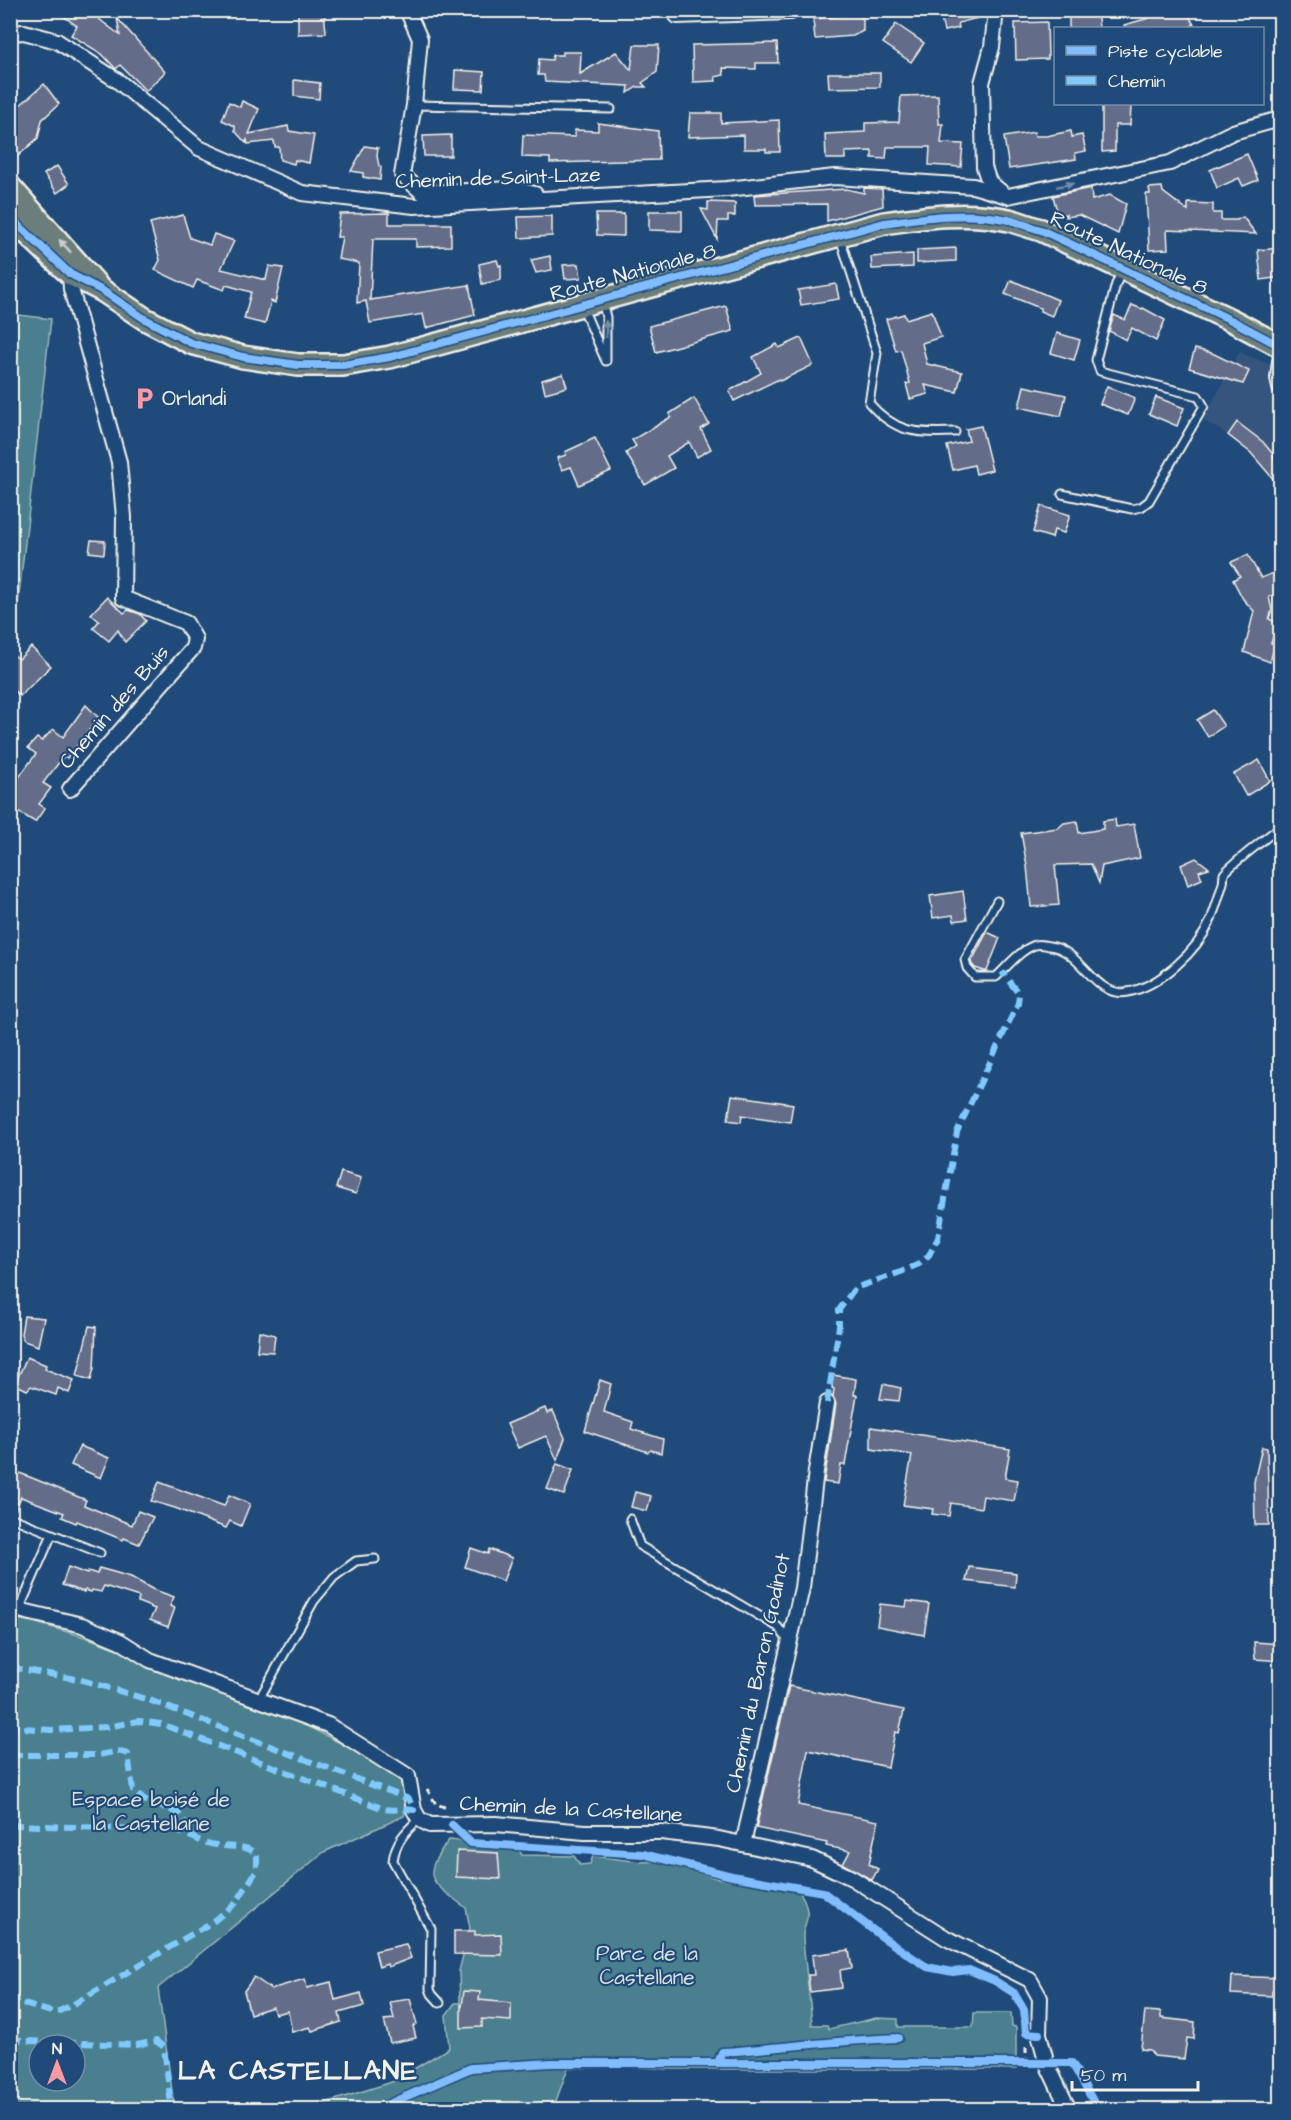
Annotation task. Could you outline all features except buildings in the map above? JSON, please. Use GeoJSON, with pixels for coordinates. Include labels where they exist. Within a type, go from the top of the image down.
{"type":"FeatureCollection","features":[{"type":"Feature","properties":{"kind":"main road","name":"Route Nationale 8"},"geometry":{"type":"LineString","coordinates":[[10,187],[103,291]]}},
{"type":"Feature","properties":{"kind":"main road","name":"Route Nationale 8"},"geometry":{"type":"LineString","coordinates":[[10,217],[70,274],[103,291],[145,319],[191,343],[243,357],[298,365],[343,365],[390,357],[884,223],[930,216],[969,216],[1009,220],[1041,230],[1124,268],[1281,346]]}},
{"type":"Feature","properties":{"kind":"main road","name":"Route Nationale 8"},"geometry":{"type":"LineString","coordinates":[[1233,321],[1281,327]]}},
{"type":"Feature","properties":{"kind":"street"},"geometry":{"type":"LineString","coordinates":[[407,10],[420,39],[414,105],[402,175],[423,193],[513,189],[555,198]]}},
{"type":"Feature","properties":{"kind":"street"},"geometry":{"type":"LineString","coordinates":[[677,15],[791,12],[793,10]]}},
{"type":"Feature","properties":{"kind":"street"},"geometry":{"type":"LineString","coordinates":[[996,10],[992,47],[982,83],[984,167],[989,182],[1008,196],[1170,163],[1233,132],[1281,119]]}},
{"type":"Feature","properties":{"kind":"street","name":"Chemin de Saint-Laze"},"geometry":{"type":"LineString","coordinates":[[10,33],[24,32],[57,41],[118,81],[199,148],[302,192],[414,206],[727,189],[835,177],[973,186],[1008,196]]}},
{"type":"Feature","properties":{"kind":"street"},"geometry":{"type":"LineString","coordinates":[[1008,196],[1009,220]]}},
{"type":"Feature","properties":{"kind":"street","name":"Chemin des Buis"},"geometry":{"type":"LineString","coordinates":[[70,274],[71,289],[119,462],[124,517],[123,598],[186,623],[195,639],[193,648],[70,789]]}},
{"type":"Feature","properties":{"kind":"street"},"geometry":{"type":"LineString","coordinates":[[1281,361],[1278,378],[1281,387]]}},
{"type":"Feature","properties":{"kind":"street","name":"Chemin du Baron Godinot"},"geometry":{"type":"LineString","coordinates":[[743,1844],[802,1588],[827,1403]]}},
{"type":"Feature","properties":{"kind":"street"},"geometry":{"type":"LineString","coordinates":[[15,1609],[82,1625],[120,1641],[150,1660],[328,1725],[408,1776],[414,1810],[420,1820]]}},
{"type":"Feature","properties":{"kind":"street","name":"Chemin de la Castellane"},"geometry":{"type":"LineString","coordinates":[[420,1820],[430,1825],[496,1824],[585,1832],[661,1832],[743,1844],[822,1863],[852,1878],[946,1938],[1030,1980],[1040,1998],[1039,2034],[1047,2064],[1069,2109]]}},
{"type":"Feature","properties":{"kind":"lane"},"geometry":{"type":"LineString","coordinates":[[414,105],[611,109]]}},
{"type":"Feature","properties":{"kind":"lane"},"geometry":{"type":"LineString","coordinates":[[839,236],[877,353],[869,403],[883,418],[903,428],[930,434],[955,432]]}},
{"type":"Feature","properties":{"kind":"lane"},"geometry":{"type":"LineString","coordinates":[[1062,494],[1131,509],[1141,507],[1149,501],[1204,406],[1198,396],[1100,371],[1096,360],[1116,284],[1124,268]]}},
{"type":"Feature","properties":{"kind":"lane"},"geometry":{"type":"LineString","coordinates":[[591,301],[606,317],[606,361],[591,301]]}},
{"type":"Feature","properties":{"kind":"lane"},"geometry":{"type":"LineString","coordinates":[[996,901],[965,960],[967,968],[975,977],[996,977],[1023,952],[1036,945],[1053,946],[1063,949],[1074,958],[1103,987],[1114,993],[1127,993],[1144,987],[1179,963],[1200,940],[1210,921],[1225,873],[1281,827]]}},
{"type":"Feature","properties":{"kind":"lane"},"geometry":{"type":"LineString","coordinates":[[10,1517],[100,1553]]}},
{"type":"Feature","properties":{"kind":"lane"},"geometry":{"type":"LineString","coordinates":[[630,1519],[640,1546],[778,1627],[789,1642]]}},
{"type":"Feature","properties":{"kind":"lane"},"geometry":{"type":"LineString","coordinates":[[15,1609],[52,1534]]}},
{"type":"Feature","properties":{"kind":"lane"},"geometry":{"type":"LineString","coordinates":[[259,1699],[314,1601],[334,1578],[356,1561],[375,1559]]}},
{"type":"Feature","properties":{"kind":"lane"},"geometry":{"type":"LineString","coordinates":[[420,1820],[406,1831],[399,1841],[393,1861],[431,1929],[430,1989],[432,1995],[440,2003]]}},
{"type":"Feature","properties":{"kind":"shaded area"},"geometry":{"type":"Polygon","coordinates":[[[1239,352],[1280,369],[1280,466],[1203,420],[1239,352]]]}},
{"type":"Feature","properties":{"kind":"green space"},"geometry":{"type":"Polygon","coordinates":[[[11,314],[51,319],[18,603],[10,602],[11,314]]]}},
{"type":"Feature","properties":{"kind":"green space","name":"Espace boisé de la Castellane"},"geometry":{"type":"Polygon","coordinates":[[[10,1618],[85,1637],[260,1702],[405,1776],[409,1799],[404,1816],[324,1852],[158,1988],[173,2098],[178,2109],[11,2109],[10,1618]]]}},
{"type":"Feature","properties":{"kind":"green space","name":"Parc de la Castellane"},"geometry":{"type":"Polygon","coordinates":[[[449,1840],[516,1845],[522,1855],[574,1856],[580,1865],[590,1864],[593,1856],[641,1862],[662,1861],[716,1878],[798,1890],[807,1911],[803,1938],[812,2025],[827,2025],[829,2029],[876,2018],[898,2019],[898,2027],[973,2027],[974,2013],[1011,2013],[1012,2026],[1016,2027],[1016,2069],[568,2068],[553,2109],[303,2110],[392,2082],[449,2048],[446,2015],[455,2003],[460,2003],[459,1971],[470,1928],[466,1908],[438,1886],[432,1872],[439,1853],[449,1840]]]}},
{"type":"Feature","properties":{"kind":"marked path"},"geometry":{"type":"LineString","coordinates":[[827,1403],[839,1326],[839,1310],[855,1288],[919,1264],[929,1255],[938,1238],[957,1132],[1018,1003],[1019,994],[1002,972]]}},
{"type":"Feature","properties":{"kind":"marked path"},"geometry":{"type":"LineString","coordinates":[[10,1667],[82,1680],[149,1700],[409,1799],[414,1810],[384,1809],[161,1724],[139,1721],[107,1727],[51,1730],[10,1727]]}},
{"type":"Feature","properties":{"kind":"marked path"},"geometry":{"type":"LineString","coordinates":[[10,1755],[99,1755],[118,1751],[128,1754],[133,1790],[144,1800],[178,1813],[185,1822],[184,1832]]}},
{"type":"Feature","properties":{"kind":"marked path"},"geometry":{"type":"LineString","coordinates":[[10,1825],[171,1830],[210,1844],[243,1848],[257,1854],[257,1870],[236,1903],[214,1921],[72,2005],[55,2013],[10,2000]]}},
{"type":"Feature","properties":{"kind":"marked path"},"geometry":{"type":"LineString","coordinates":[[10,2018],[16,2001]]}},
{"type":"Feature","properties":{"kind":"marked path"},"geometry":{"type":"LineString","coordinates":[[10,2038],[27,2041],[137,2045],[156,2041],[164,2047],[170,2097],[174,2110]]}},
{"type":"Feature","properties":{"kind":"cycle path"},"geometry":{"type":"LineString","coordinates":[[10,217],[70,274],[103,291],[145,319],[191,343],[243,357],[298,365],[343,365],[390,357],[884,223],[962,215],[994,217],[1041,230],[1233,321],[1280,346]]}},
{"type":"Feature","properties":{"kind":"cycle path"},"geometry":{"type":"LineString","coordinates":[[452,1825],[471,1843],[643,1854],[732,1876],[823,1892],[885,1939],[927,1967],[953,1972],[969,1970],[995,1981],[1014,1993],[1024,2010],[1026,2033],[1039,2034]]}},
{"type":"Feature","properties":{"kind":"cycle path"},"geometry":{"type":"LineString","coordinates":[[375,2110],[471,2068],[551,2063],[718,2063],[722,2052],[898,2038]]}},
{"type":"Feature","properties":{"kind":"cycle path"},"geometry":{"type":"LineString","coordinates":[[718,2063],[1072,2063],[1098,2110]]}},
{"type":"Feature","properties":{"kind":"place","name":"Orlandi"},"geometry":{"type":"Point","coordinates":[144,398]}},
{"type":"Feature","properties":{"kind":"district","name":"LA CASTELLANE"},"geometry":{"type":"Point","coordinates":[298,2071]}}]}
